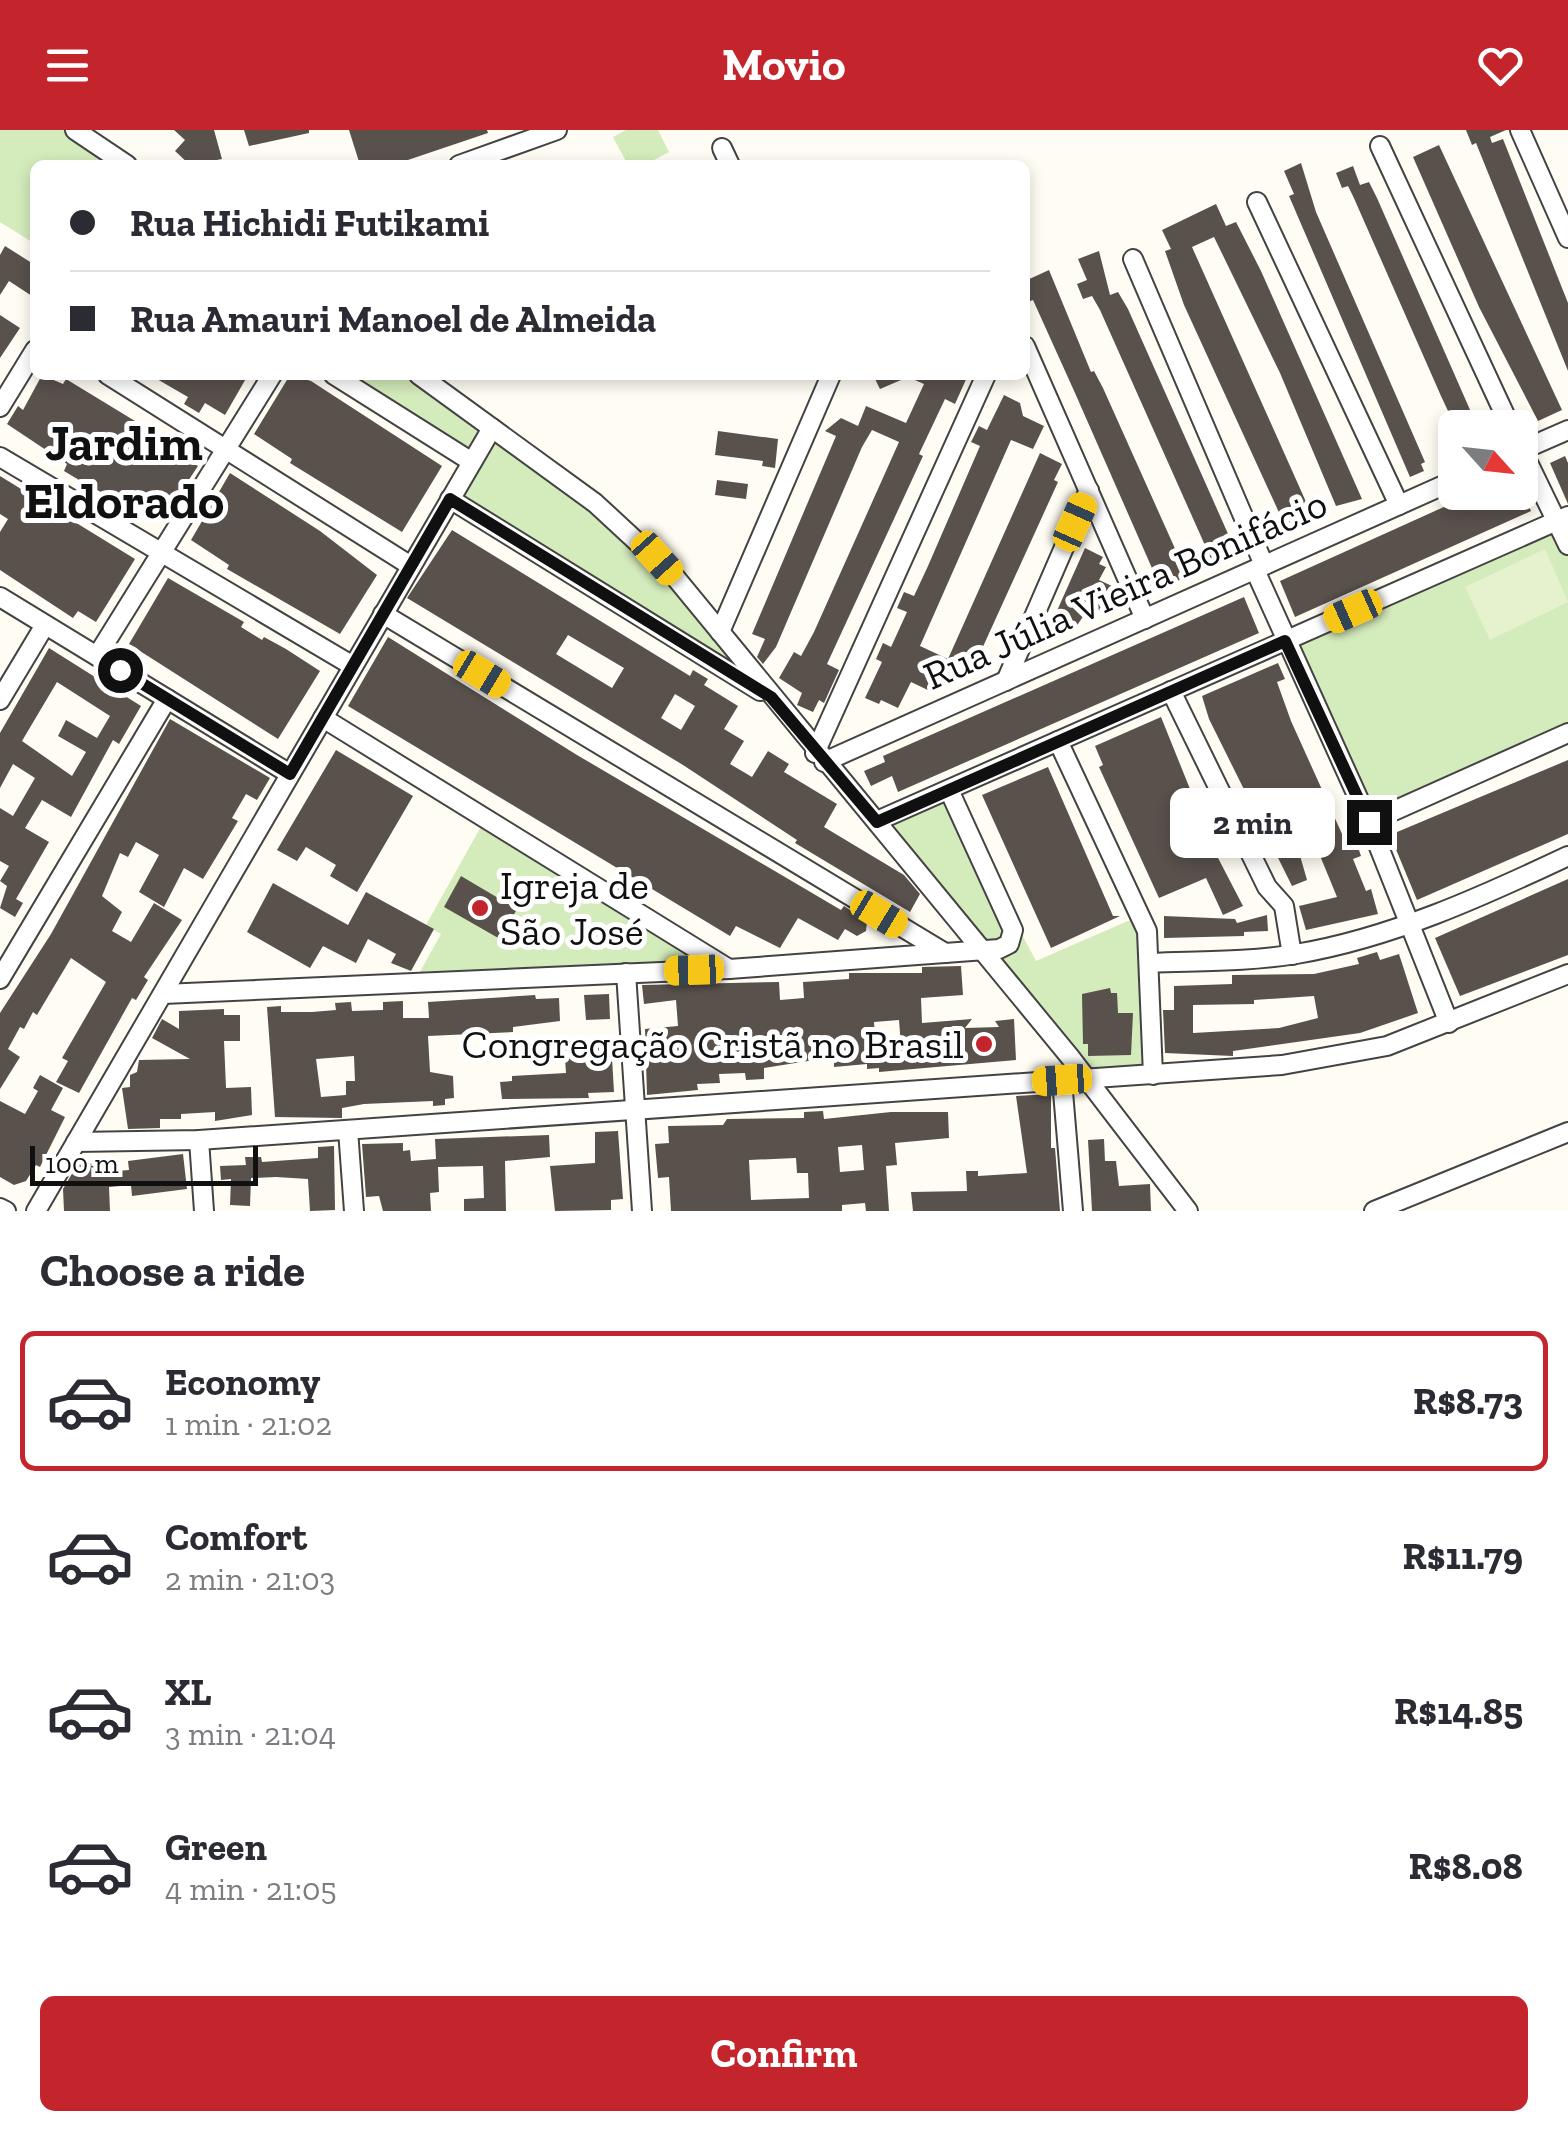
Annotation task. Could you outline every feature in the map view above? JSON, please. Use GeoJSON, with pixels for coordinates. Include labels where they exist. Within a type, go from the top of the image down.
{"type":"FeatureCollection","features":[{"type":"Feature","properties":{"kind":"street"},"geometry":{"type":"LineString","coordinates":[[473,160],[557,130]]}},
{"type":"Feature","properties":{"kind":"street"},"geometry":{"type":"LineString","coordinates":[[1520,130],[1568,238]]}},
{"type":"Feature","properties":{"kind":"street"},"geometry":{"type":"LineString","coordinates":[[83,131],[121,160]]}},
{"type":"Feature","properties":{"kind":"street"},"geometry":{"type":"LineString","coordinates":[[1380,146],[1504,410]]}},
{"type":"Feature","properties":{"kind":"street"},"geometry":{"type":"LineString","coordinates":[[722,148],[728,160]]}},
{"type":"Feature","properties":{"kind":"street"},"geometry":{"type":"LineString","coordinates":[[1257,202],[1399,505]]}},
{"type":"Feature","properties":{"kind":"street"},"geometry":{"type":"LineString","coordinates":[[1133,259],[1260,568],[1285,641],[1369,822],[1449,1022]]}},
{"type":"Feature","properties":{"kind":"street"},"geometry":{"type":"LineString","coordinates":[[1030,357],[1145,618]]}},
{"type":"Feature","properties":{"kind":"street"},"geometry":{"type":"LineString","coordinates":[[0,407],[30,358]]}},
{"type":"Feature","properties":{"kind":"street"},"geometry":{"type":"LineString","coordinates":[[116,380],[411,566]]}},
{"type":"Feature","properties":{"kind":"street"},"geometry":{"type":"LineString","coordinates":[[96,656],[269,380]]}},
{"type":"Feature","properties":{"kind":"street"},"geometry":{"type":"LineString","coordinates":[[342,380],[472,462]]}},
{"type":"Feature","properties":{"kind":"street"},"geometry":{"type":"LineString","coordinates":[[426,380],[625,528],[680,582],[820,758],[1086,1078],[1188,1211]]}},
{"type":"Feature","properties":{"kind":"street"},"geometry":{"type":"LineString","coordinates":[[720,632],[830,380]]}},
{"type":"Feature","properties":{"kind":"street"},"geometry":{"type":"LineString","coordinates":[[820,758],[984,380]]}},
{"type":"Feature","properties":{"kind":"street"},"geometry":{"type":"LineString","coordinates":[[36,1211],[492,428]]}},
{"type":"Feature","properties":{"kind":"street"},"geometry":{"type":"LineString","coordinates":[[1538,442],[1568,430]]}},
{"type":"Feature","properties":{"kind":"street"},"geometry":{"type":"LineString","coordinates":[[0,457],[353,666]]}},
{"type":"Feature","properties":{"kind":"street"},"geometry":{"type":"LineString","coordinates":[[1538,478],[1562,519],[1568,545]]}},
{"type":"Feature","properties":{"kind":"street","name":"Rua Júlia Vieira Bonifácio"},"geometry":{"type":"LineString","coordinates":[[820,758],[1006,681],[1438,488]]}},
{"type":"Feature","properties":{"kind":"street"},"geometry":{"type":"LineString","coordinates":[[1006,681],[1089,490]]}},
{"type":"Feature","properties":{"kind":"street"},"geometry":{"type":"LineString","coordinates":[[450,499],[771,697]]}},
{"type":"Feature","properties":{"kind":"street"},"geometry":{"type":"LineString","coordinates":[[877,822],[1562,519]]}},
{"type":"Feature","properties":{"kind":"street"},"geometry":{"type":"LineString","coordinates":[[0,598],[290,774]]}},
{"type":"Feature","properties":{"kind":"street"},"geometry":{"type":"LineString","coordinates":[[383,614],[945,954]]}},
{"type":"Feature","properties":{"kind":"street"},"geometry":{"type":"LineString","coordinates":[[0,700],[46,625]]}},
{"type":"Feature","properties":{"kind":"street"},"geometry":{"type":"LineString","coordinates":[[1171,692],[1258,870],[1284,906],[1292,955]]}},
{"type":"Feature","properties":{"kind":"street"},"geometry":{"type":"LineString","coordinates":[[0,978],[167,699]]}},
{"type":"Feature","properties":{"kind":"street"},"geometry":{"type":"LineString","coordinates":[[322,718],[729,969]]}},
{"type":"Feature","properties":{"kind":"street"},"geometry":{"type":"LineString","coordinates":[[1369,822],[1568,733]]}},
{"type":"Feature","properties":{"kind":"street"},"geometry":{"type":"LineString","coordinates":[[1058,741],[1147,931],[1154,1075]]}},
{"type":"Feature","properties":{"kind":"street"},"geometry":{"type":"LineString","coordinates":[[163,994],[729,969],[1005,947],[1013,930],[948,790]]}},
{"type":"Feature","properties":{"kind":"street"},"geometry":{"type":"LineString","coordinates":[[1151,963],[1292,955],[1407,924],[1568,856]]}},
{"type":"Feature","properties":{"kind":"street"},"geometry":{"type":"LineString","coordinates":[[626,974],[642,1211]]}},
{"type":"Feature","properties":{"kind":"street"},"geometry":{"type":"LineString","coordinates":[[76,1142],[199,1140],[1154,1075],[1339,1058],[1387,1046],[1568,974]]}},
{"type":"Feature","properties":{"kind":"street"},"geometry":{"type":"LineString","coordinates":[[1062,1080],[1074,1211]]}},
{"type":"Feature","properties":{"kind":"street"},"geometry":{"type":"LineString","coordinates":[[348,1130],[354,1211]]}},
{"type":"Feature","properties":{"kind":"street"},"geometry":{"type":"LineString","coordinates":[[1374,1211],[1568,1132]]}},
{"type":"Feature","properties":{"kind":"street"},"geometry":{"type":"LineString","coordinates":[[199,1140],[204,1211]]}},
{"type":"Feature","properties":{"kind":"green space"},"geometry":{"type":"Polygon","coordinates":[[[0,130],[79,130],[121,160],[30,160],[30,241],[0,222],[0,130]]]}},
{"type":"Feature","properties":{"kind":"green space"},"geometry":{"type":"Polygon","coordinates":[[[626,130],[658,130],[669,152],[654,160],[625,160],[613,137],[626,130]]]}},
{"type":"Feature","properties":{"kind":"green space"},"geometry":{"type":"Polygon","coordinates":[[[341,380],[426,380],[648,550],[759,690],[450,499],[471,463],[341,380]]]}},
{"type":"Feature","properties":{"kind":"green space"},"geometry":{"type":"Polygon","coordinates":[[[1557,521],[1568,545],[1568,733],[1369,822],[1285,641],[1557,521]]]}},
{"type":"Feature","properties":{"kind":"green space"},"geometry":{"type":"Polygon","coordinates":[[[1545,549],[1568,602],[1490,640],[1465,587],[1545,549]]]}},
{"type":"Feature","properties":{"kind":"green space"},"geometry":{"type":"Polygon","coordinates":[[[947,793],[1036,961],[1137,917],[1150,1072],[1087,1074],[881,823],[947,793]]]}},
{"type":"Feature","properties":{"kind":"green space"},"geometry":{"type":"Polygon","coordinates":[[[483,823],[717,965],[417,977],[441,934],[426,925],[483,823]]]}},
{"type":"Feature","properties":{"kind":"building"},"geometry":{"type":"Polygon","coordinates":[[[174,130],[214,130],[222,159],[185,160],[175,151],[185,140],[174,130]]]}},
{"type":"Feature","properties":{"kind":"building"},"geometry":{"type":"Polygon","coordinates":[[[244,130],[309,130],[309,133],[249,146],[244,130]]]}},
{"type":"Feature","properties":{"kind":"building"},"geometry":{"type":"Polygon","coordinates":[[[349,130],[488,133],[408,160],[358,160],[349,130]]]}},
{"type":"Feature","properties":{"kind":"building"},"geometry":{"type":"Polygon","coordinates":[[[1466,130],[1506,130],[1490,137],[1492,143],[1503,139],[1568,303],[1568,371],[1476,143],[1472,145],[1466,130]]]}},
{"type":"Feature","properties":{"kind":"building"},"geometry":{"type":"Polygon","coordinates":[[[1439,145],[1562,410],[1538,421],[1538,410],[1532,410],[1479,307],[1413,157],[1439,145]]]}},
{"type":"Feature","properties":{"kind":"building"},"geometry":{"type":"Polygon","coordinates":[[[1301,163],[1316,212],[1425,462],[1421,464],[1424,471],[1410,477],[1289,196],[1294,194],[1284,171],[1301,163]]]}},
{"type":"Feature","properties":{"kind":"building"},"geometry":{"type":"Polygon","coordinates":[[[1353,166],[1360,185],[1369,182],[1470,410],[1448,410],[1353,196],[1348,186],[1342,188],[1336,173],[1353,166]]]}},
{"type":"Feature","properties":{"kind":"building"},"geometry":{"type":"Polygon","coordinates":[[[1216,204],[1226,226],[1236,222],[1261,271],[1362,499],[1336,506],[1280,373],[1214,237],[1192,247],[1311,513],[1306,515],[1308,520],[1287,530],[1184,305],[1165,251],[1171,249],[1162,230],[1216,204]]]}},
{"type":"Feature","properties":{"kind":"building"},"geometry":{"type":"Polygon","coordinates":[[[5,246],[30,262],[30,295],[9,281],[0,295],[0,255],[5,246]]]}},
{"type":"Feature","properties":{"kind":"building"},"geometry":{"type":"Polygon","coordinates":[[[1099,251],[1110,295],[1118,292],[1128,309],[1237,554],[1212,561],[1100,310],[1092,296],[1083,299],[1077,284],[1087,280],[1078,259],[1099,251]]]}},
{"type":"Feature","properties":{"kind":"building"},"geometry":{"type":"Polygon","coordinates":[[[1049,270],[1091,372],[1103,388],[1177,553],[1184,578],[1153,592],[1146,579],[1155,575],[1033,300],[1030,301],[1030,279],[1049,270]]]}},
{"type":"Feature","properties":{"kind":"building"},"geometry":{"type":"Polygon","coordinates":[[[0,315],[20,328],[0,358],[0,315]]]}},
{"type":"Feature","properties":{"kind":"building"},"geometry":{"type":"Polygon","coordinates":[[[39,380],[63,384],[68,380],[176,446],[173,451],[198,466],[163,519],[141,506],[137,512],[64,471],[67,464],[7,424],[18,406],[23,410],[39,380]]]}},
{"type":"Feature","properties":{"kind":"building"},"geometry":{"type":"Polygon","coordinates":[[[159,380],[245,380],[225,415],[205,403],[199,413],[184,404],[188,397],[159,380]]]}},
{"type":"Feature","properties":{"kind":"building"},"geometry":{"type":"Polygon","coordinates":[[[287,380],[308,380],[442,466],[402,532],[290,463],[292,459],[254,434],[287,380]]]}},
{"type":"Feature","properties":{"kind":"building"},"geometry":{"type":"Polygon","coordinates":[[[876,380],[901,380],[880,389],[876,380]]]}},
{"type":"Feature","properties":{"kind":"building"},"geometry":{"type":"Polygon","coordinates":[[[915,380],[966,380],[955,404],[945,399],[919,454],[923,456],[827,664],[839,670],[824,703],[819,700],[813,712],[797,705],[802,693],[779,678],[794,652],[801,656],[814,632],[899,442],[872,430],[776,647],[763,664],[757,657],[765,639],[752,634],[836,436],[825,431],[841,418],[858,426],[866,406],[906,423],[924,384],[915,380]]]}},
{"type":"Feature","properties":{"kind":"building"},"geometry":{"type":"Polygon","coordinates":[[[1004,395],[1020,403],[1023,416],[1044,426],[1033,449],[1011,440],[920,646],[948,659],[1040,453],[1062,464],[1054,480],[1058,482],[976,662],[968,658],[955,683],[939,676],[932,692],[911,682],[898,708],[865,698],[882,662],[876,659],[883,643],[891,647],[907,612],[897,608],[904,592],[914,596],[980,446],[971,442],[979,426],[987,430],[1004,395]]]}},
{"type":"Feature","properties":{"kind":"building"},"geometry":{"type":"Polygon","coordinates":[[[718,431],[778,439],[775,468],[762,466],[763,461],[715,455],[718,431]]]}},
{"type":"Feature","properties":{"kind":"building"},"geometry":{"type":"Polygon","coordinates":[[[1565,456],[1568,463],[1568,504],[1550,463],[1565,456]]]}},
{"type":"Feature","properties":{"kind":"building"},"geometry":{"type":"Polygon","coordinates":[[[230,473],[320,531],[377,575],[340,634],[227,569],[229,565],[191,540],[230,473]]]}},
{"type":"Feature","properties":{"kind":"building"},"geometry":{"type":"Polygon","coordinates":[[[0,476],[135,559],[96,622],[78,611],[73,618],[0,570],[0,532],[8,519],[0,514],[0,476]]]}},
{"type":"Feature","properties":{"kind":"building"},"geometry":{"type":"Polygon","coordinates":[[[717,480],[748,484],[746,499],[715,495],[717,480]]]}},
{"type":"Feature","properties":{"kind":"building"},"geometry":{"type":"Polygon","coordinates":[[[1438,510],[1531,511],[1295,617],[1280,581],[1438,510]]]}},
{"type":"Feature","properties":{"kind":"building"},"geometry":{"type":"Polygon","coordinates":[[[452,530],[690,676],[693,670],[708,679],[704,685],[738,706],[724,729],[744,741],[730,764],[752,777],[768,751],[789,764],[784,772],[837,804],[824,827],[904,875],[920,894],[910,912],[795,843],[797,840],[683,765],[407,598],[452,530]],[[568,635],[556,654],[612,688],[624,668],[568,635]],[[675,694],[661,718],[681,730],[695,706],[675,694]]]}},
{"type":"Feature","properties":{"kind":"building"},"geometry":{"type":"Polygon","coordinates":[[[1085,548],[1103,557],[1099,564],[1106,567],[1099,580],[1112,586],[1110,592],[1116,594],[1107,614],[1090,606],[1072,633],[1052,622],[1085,548]]]}},
{"type":"Feature","properties":{"kind":"building"},"geometry":{"type":"Polygon","coordinates":[[[168,578],[244,622],[241,627],[262,640],[264,637],[320,671],[278,739],[129,644],[168,578]]]}},
{"type":"Feature","properties":{"kind":"building"},"geometry":{"type":"Polygon","coordinates":[[[1244,597],[1259,633],[898,792],[892,776],[871,786],[864,771],[885,762],[883,756],[1244,597]]]}},
{"type":"Feature","properties":{"kind":"building"},"geometry":{"type":"Polygon","coordinates":[[[388,637],[577,755],[841,910],[844,906],[867,921],[866,931],[857,936],[845,929],[838,940],[798,918],[780,948],[736,926],[730,936],[348,706],[388,637]]]}},
{"type":"Feature","properties":{"kind":"building"},"geometry":{"type":"Polygon","coordinates":[[[49,648],[141,706],[119,744],[113,740],[71,817],[42,800],[25,828],[49,842],[16,899],[23,903],[15,917],[0,908],[7,886],[0,881],[9,866],[0,861],[0,808],[13,816],[35,778],[13,764],[0,788],[0,733],[49,648]],[[57,682],[22,741],[72,776],[86,752],[58,736],[66,720],[97,738],[110,716],[57,682]]]}},
{"type":"Feature","properties":{"kind":"building"},"geometry":{"type":"Polygon","coordinates":[[[1278,663],[1285,679],[1277,682],[1291,721],[1347,845],[1356,841],[1361,856],[1353,859],[1366,891],[1371,889],[1378,914],[1306,930],[1299,906],[1337,897],[1302,812],[1289,817],[1307,880],[1292,886],[1209,719],[1202,696],[1278,663]]]}},
{"type":"Feature","properties":{"kind":"building"},"geometry":{"type":"Polygon","coordinates":[[[1161,717],[1217,856],[1243,906],[1223,915],[1206,878],[1159,898],[1099,767],[1103,765],[1095,746],[1161,717]]]}},
{"type":"Feature","properties":{"kind":"building"},"geometry":{"type":"Polygon","coordinates":[[[170,719],[270,778],[257,800],[246,794],[232,818],[238,821],[203,879],[184,868],[164,907],[139,892],[159,855],[136,842],[128,857],[120,853],[102,896],[122,912],[112,931],[131,942],[154,903],[182,920],[144,977],[148,980],[136,1000],[132,998],[79,1093],[56,1082],[68,1061],[62,1058],[106,982],[71,958],[37,1015],[33,1012],[24,1029],[20,1027],[8,1049],[20,1057],[0,1089],[0,1013],[51,934],[170,719]]]}},
{"type":"Feature","properties":{"kind":"building"},"geometry":{"type":"Polygon","coordinates":[[[336,750],[413,796],[357,892],[330,876],[336,865],[306,847],[297,861],[277,850],[336,750]]]}},
{"type":"Feature","properties":{"kind":"building"},"geometry":{"type":"Polygon","coordinates":[[[1568,760],[1568,834],[1417,900],[1390,835],[1568,760]]]}},
{"type":"Feature","properties":{"kind":"building"},"geometry":{"type":"Polygon","coordinates":[[[1048,767],[1113,916],[1120,916],[1051,948],[982,795],[1048,767]]]}},
{"type":"Feature","properties":{"kind":"building","name":"Igreja de São José"},"geometry":{"type":"Polygon","coordinates":[[[461,876],[517,909],[500,939],[444,907],[461,876]]]}},
{"type":"Feature","properties":{"kind":"building"},"geometry":{"type":"Polygon","coordinates":[[[1568,879],[1568,955],[1460,996],[1435,938],[1568,879]]]}},
{"type":"Feature","properties":{"kind":"building"},"geometry":{"type":"Polygon","coordinates":[[[273,883],[348,925],[366,892],[434,929],[411,971],[391,963],[396,954],[368,939],[356,963],[323,946],[310,968],[247,932],[273,883]]]}},
{"type":"Feature","properties":{"kind":"building"},"geometry":{"type":"Polygon","coordinates":[[[1267,915],[1268,931],[1244,932],[1244,936],[1164,938],[1164,916],[1235,919],[1237,923],[1267,915]]]}},
{"type":"Feature","properties":{"kind":"building"},"geometry":{"type":"Polygon","coordinates":[[[1377,952],[1380,960],[1399,954],[1418,1013],[1360,1033],[1233,1051],[1233,1056],[1165,1053],[1163,1010],[1174,1010],[1174,986],[1232,984],[1232,975],[1314,974],[1359,964],[1357,958],[1377,952]],[[1314,996],[1254,1000],[1254,1004],[1193,1005],[1193,1033],[1279,1028],[1318,1018],[1314,996]]]}},
{"type":"Feature","properties":{"kind":"building"},"geometry":{"type":"Polygon","coordinates":[[[961,966],[963,995],[921,998],[922,1023],[972,1019],[965,1028],[999,1027],[995,1021],[1014,1019],[1016,1060],[879,1072],[879,1068],[867,1069],[867,1064],[834,1067],[834,1059],[808,1061],[764,1068],[764,1079],[746,1080],[745,1073],[719,1074],[720,1083],[697,1084],[698,1090],[647,1095],[645,1029],[678,1026],[676,1000],[644,1004],[642,985],[779,982],[780,1000],[804,998],[803,982],[849,979],[849,973],[922,973],[922,967],[961,966]],[[899,1020],[874,1022],[876,1049],[901,1046],[899,1020]]]}},
{"type":"Feature","properties":{"kind":"building"},"geometry":{"type":"Polygon","coordinates":[[[1110,988],[1111,993],[1117,993],[1118,1013],[1133,1013],[1131,1055],[1088,1056],[1088,1044],[1083,1044],[1082,994],[1110,988]]]}},
{"type":"Feature","properties":{"kind":"building"},"geometry":{"type":"Polygon","coordinates":[[[609,994],[610,1019],[586,1020],[584,995],[609,994]]]}},
{"type":"Feature","properties":{"kind":"building"},"geometry":{"type":"Polygon","coordinates":[[[535,995],[536,999],[559,998],[560,1021],[513,1027],[513,1032],[428,1036],[430,1072],[453,1076],[454,1098],[445,1099],[445,1105],[433,1106],[433,1101],[364,1104],[342,1108],[342,1118],[275,1117],[267,1007],[281,1006],[281,1012],[312,1012],[336,1010],[335,1003],[351,1002],[352,1011],[383,1010],[383,1002],[403,1001],[403,1018],[429,1018],[428,1002],[535,995]],[[354,1056],[316,1059],[321,1097],[346,1095],[346,1081],[355,1081],[354,1056]]]}},
{"type":"Feature","properties":{"kind":"building"},"geometry":{"type":"Polygon","coordinates":[[[224,1009],[224,1015],[240,1015],[240,1041],[224,1041],[226,1088],[251,1087],[252,1115],[215,1121],[215,1112],[181,1114],[181,1119],[160,1119],[160,1128],[128,1129],[122,1088],[130,1087],[130,1075],[137,1072],[139,1060],[190,1059],[152,1038],[162,1019],[179,1029],[179,1011],[224,1009]]]}},
{"type":"Feature","properties":{"kind":"building"},"geometry":{"type":"Polygon","coordinates":[[[611,1041],[614,1092],[588,1093],[589,1098],[502,1099],[500,1082],[512,1081],[512,1076],[566,1073],[564,1043],[611,1041]]]}},
{"type":"Feature","properties":{"kind":"building"},"geometry":{"type":"Polygon","coordinates":[[[40,1075],[63,1088],[51,1110],[65,1117],[40,1167],[36,1165],[26,1181],[14,1185],[0,1177],[0,1101],[25,1114],[38,1091],[33,1088],[40,1075]]]}},
{"type":"Feature","properties":{"kind":"building"},"geometry":{"type":"Polygon","coordinates":[[[1051,1094],[1051,1148],[1055,1148],[1060,1211],[913,1211],[911,1192],[967,1191],[966,1171],[978,1171],[978,1176],[1027,1173],[1016,1096],[1051,1094]]]}},
{"type":"Feature","properties":{"kind":"building"},"geometry":{"type":"Polygon","coordinates":[[[823,1111],[824,1119],[891,1112],[948,1112],[949,1138],[895,1143],[897,1165],[886,1166],[889,1211],[866,1211],[865,1203],[842,1205],[842,1211],[671,1211],[669,1177],[658,1178],[655,1144],[669,1143],[668,1126],[723,1125],[727,1119],[804,1118],[804,1112],[823,1111]],[[862,1145],[838,1147],[840,1172],[864,1170],[862,1145]],[[796,1158],[749,1160],[751,1200],[809,1198],[808,1173],[797,1173],[796,1158]]]}},
{"type":"Feature","properties":{"kind":"building"},"geometry":{"type":"Polygon","coordinates":[[[618,1131],[623,1199],[611,1200],[611,1210],[555,1211],[550,1166],[595,1163],[595,1132],[618,1131]]]}},
{"type":"Feature","properties":{"kind":"building"},"geometry":{"type":"Polygon","coordinates":[[[549,1135],[550,1157],[505,1161],[506,1211],[464,1211],[464,1199],[484,1198],[483,1166],[438,1167],[439,1192],[430,1193],[431,1211],[383,1211],[379,1196],[366,1197],[362,1144],[403,1143],[403,1151],[410,1150],[411,1161],[436,1159],[435,1139],[549,1135]]]}},
{"type":"Feature","properties":{"kind":"building"},"geometry":{"type":"Polygon","coordinates":[[[1104,1139],[1105,1161],[1116,1161],[1119,1186],[1150,1184],[1151,1211],[1092,1211],[1088,1140],[1104,1139]]]}},
{"type":"Feature","properties":{"kind":"building"},"geometry":{"type":"Polygon","coordinates":[[[334,1146],[335,1210],[310,1211],[308,1179],[276,1177],[251,1178],[250,1206],[230,1205],[231,1179],[221,1180],[220,1166],[246,1165],[245,1157],[261,1157],[262,1162],[318,1158],[318,1147],[334,1146]]]}},
{"type":"Feature","properties":{"kind":"building"},"geometry":{"type":"Polygon","coordinates":[[[183,1154],[187,1189],[132,1196],[131,1185],[109,1187],[110,1211],[64,1211],[63,1189],[77,1165],[93,1163],[94,1168],[104,1167],[104,1172],[129,1170],[128,1161],[183,1154]]]}},
{"type":"Feature","properties":{"kind":"place","name":"Igreja de São José"},"geometry":{"type":"Point","coordinates":[480,908]}},
{"type":"Feature","properties":{"kind":"place","name":"Congregação Cristã no Brasil"},"geometry":{"type":"Point","coordinates":[984,1044]}},
{"type":"Feature","properties":{"kind":"district","name":"Jardim Eldorado"},"geometry":{"type":"Point","coordinates":[124,472]}},
{"type":"Feature","properties":{"kind":"route"},"geometry":{"type":"LineString","coordinates":[[120,670],[290,774],[450,499],[771,697],[877,822],[1285,641],[1369,822]]}}]}
